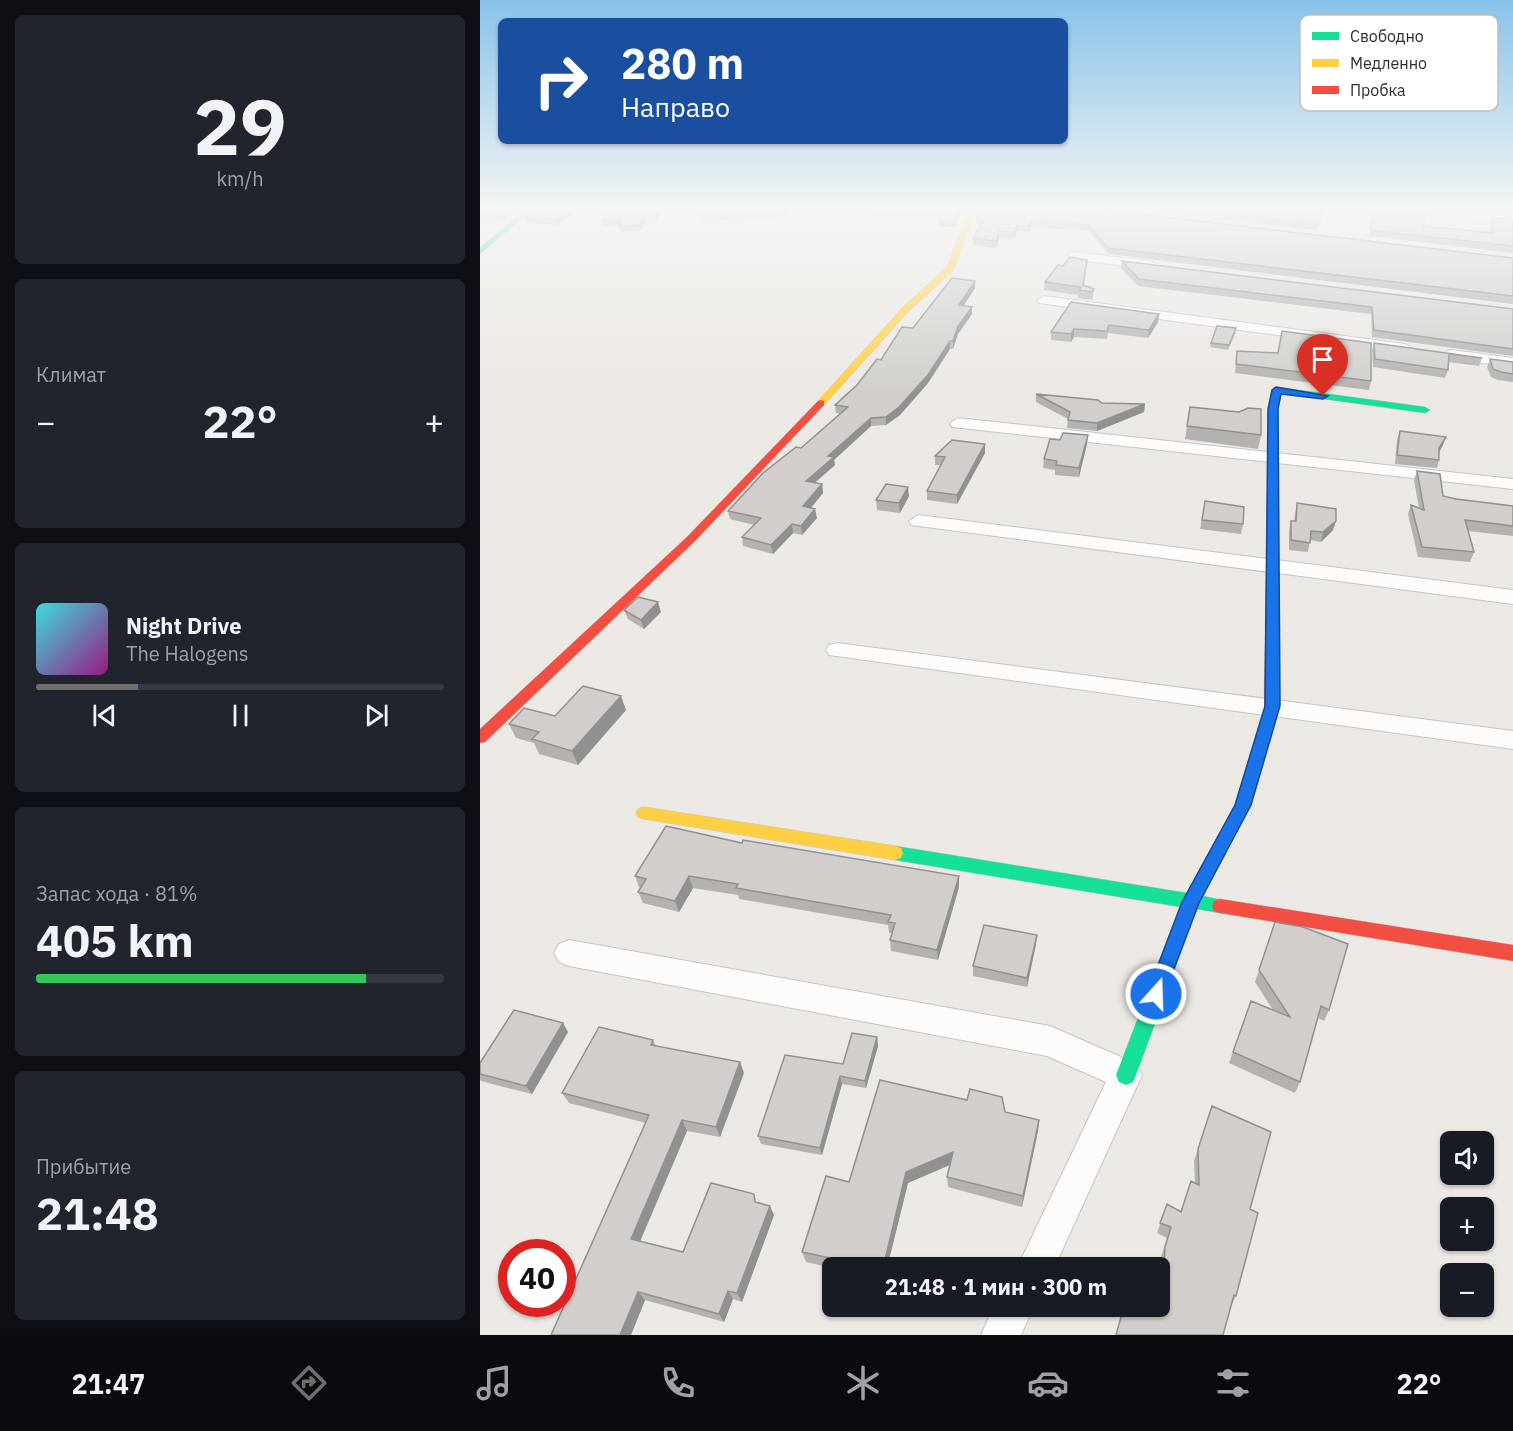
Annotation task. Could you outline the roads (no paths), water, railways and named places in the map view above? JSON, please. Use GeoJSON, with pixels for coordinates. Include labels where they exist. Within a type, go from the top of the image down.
{"type":"FeatureCollection","features":[{"type":"Feature","properties":{"kind":"street"},"geometry":{"type":"LineString","coordinates":[[480,738],[691,539],[791,436],[906,309],[950,269]]}},
{"type":"Feature","properties":{"kind":"street"},"geometry":{"type":"LineString","coordinates":[[1044,300],[1418,350]]}},
{"type":"Feature","properties":{"kind":"street"},"geometry":{"type":"LineString","coordinates":[[1440,352],[1513,363]]}},
{"type":"Feature","properties":{"kind":"street"},"geometry":{"type":"LineString","coordinates":[[1040,1257],[1126,1075],[1191,902],[1243,805],[1272,706],[1273,409],[1276,390],[1425,410]]}},
{"type":"Feature","properties":{"kind":"street"},"geometry":{"type":"LineString","coordinates":[[958,423],[1513,484]]}},
{"type":"Feature","properties":{"kind":"street"},"geometry":{"type":"LineString","coordinates":[[918,521],[1513,597]]}},
{"type":"Feature","properties":{"kind":"street"},"geometry":{"type":"LineString","coordinates":[[837,650],[1272,706],[1342,719],[1513,740]]}},
{"type":"Feature","properties":{"kind":"street"},"geometry":{"type":"LineString","coordinates":[[644,813],[1513,953]]}},
{"type":"Feature","properties":{"kind":"street"},"geometry":{"type":"LineString","coordinates":[[570,952],[1050,1041],[1126,1075]]}},
{"type":"Feature","properties":{"kind":"street"},"geometry":{"type":"LineString","coordinates":[[1000,1335],[1009,1317]]}}]}
